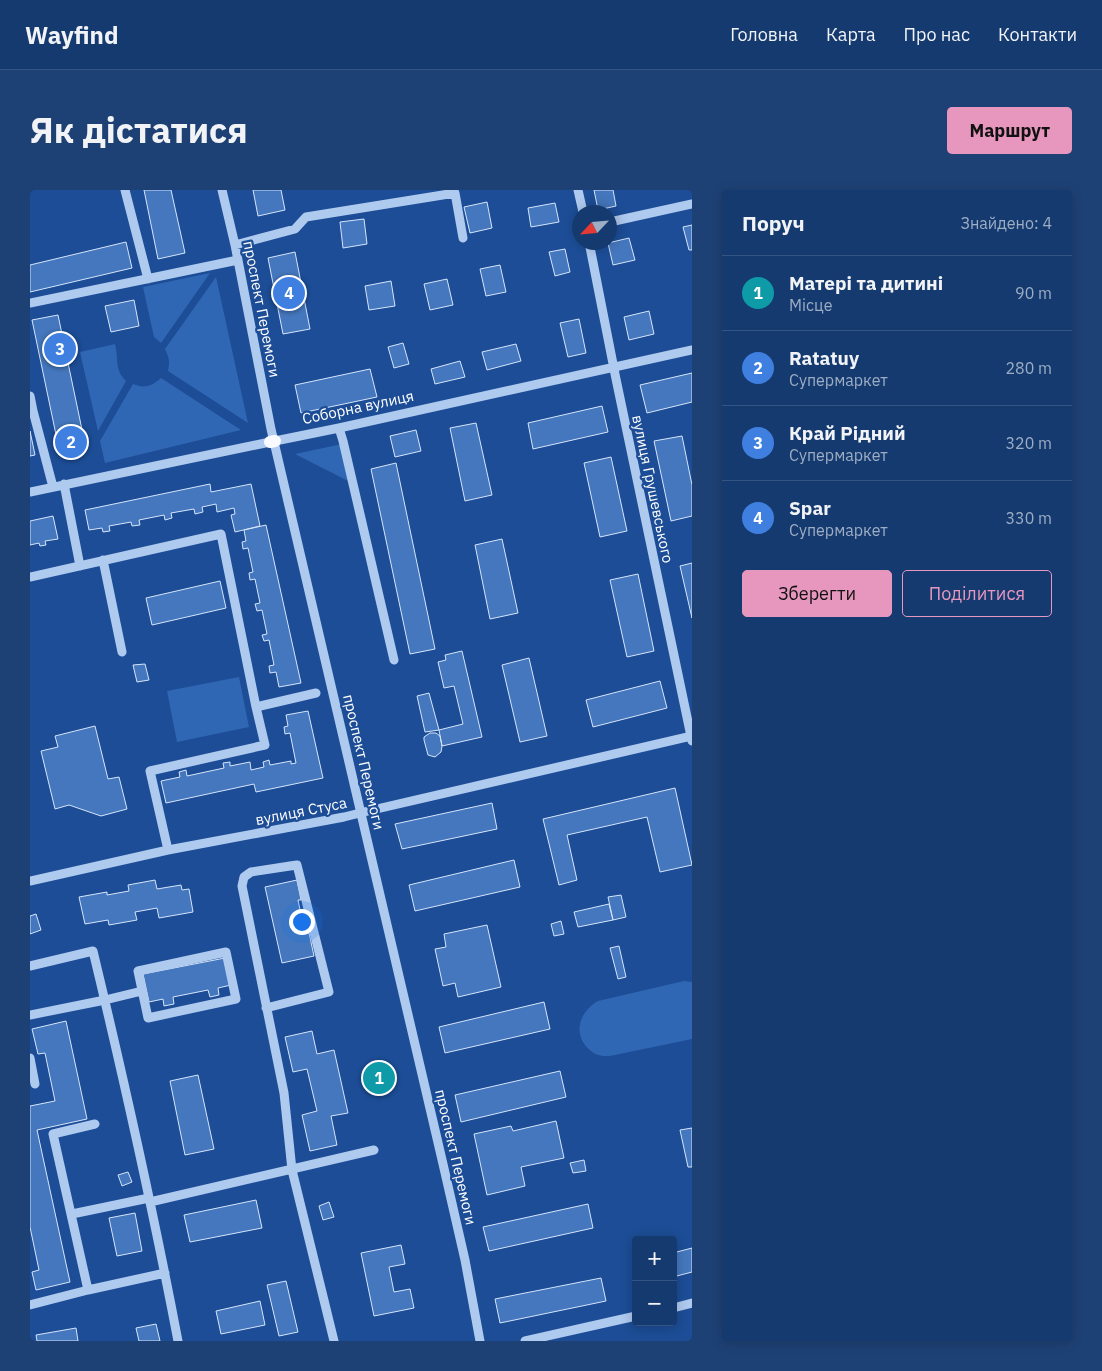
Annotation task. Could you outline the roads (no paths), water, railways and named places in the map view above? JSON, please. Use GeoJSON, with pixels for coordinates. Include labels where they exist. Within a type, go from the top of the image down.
{"type":"FeatureCollection","features":[{"type":"Feature","properties":{"kind":"street"},"geometry":{"type":"LineString","coordinates":[[125,190],[148,279]]}},
{"type":"Feature","properties":{"kind":"street","name":"проспект Перемоги"},"geometry":{"type":"LineString","coordinates":[[222,190],[238,260],[272,441],[443,1164],[465,1260],[480,1341]]}},
{"type":"Feature","properties":{"kind":"street"},"geometry":{"type":"LineString","coordinates":[[578,190],[581,205]]}},
{"type":"Feature","properties":{"kind":"street"},"geometry":{"type":"LineString","coordinates":[[235,245],[295,229],[306,217],[455,193],[463,238]]}},
{"type":"Feature","properties":{"kind":"street"},"geometry":{"type":"LineString","coordinates":[[617,220],[692,204]]}},
{"type":"Feature","properties":{"kind":"street","name":"вулиця Грушевського"},"geometry":{"type":"LineString","coordinates":[[591,250],[613,368],[692,737]]}},
{"type":"Feature","properties":{"kind":"street"},"geometry":{"type":"LineString","coordinates":[[30,303],[238,260]]}},
{"type":"Feature","properties":{"kind":"street","name":"Соборна вулиця"},"geometry":{"type":"LineString","coordinates":[[30,492],[339,428],[692,350]]}},
{"type":"Feature","properties":{"kind":"street"},"geometry":{"type":"LineString","coordinates":[[30,396],[32,412],[53,487]]}},
{"type":"Feature","properties":{"kind":"street"},"geometry":{"type":"LineString","coordinates":[[339,428],[394,660]]}},
{"type":"Feature","properties":{"kind":"street"},"geometry":{"type":"LineString","coordinates":[[64,484],[80,566]]}},
{"type":"Feature","properties":{"kind":"street"},"geometry":{"type":"LineString","coordinates":[[30,577],[221,534],[265,745],[150,772],[168,850]]}},
{"type":"Feature","properties":{"kind":"street"},"geometry":{"type":"LineString","coordinates":[[103,560],[122,652]]}},
{"type":"Feature","properties":{"kind":"street"},"geometry":{"type":"LineString","coordinates":[[256,707],[316,693]]}},
{"type":"Feature","properties":{"kind":"street","name":"вулиця Стуса"},"geometry":{"type":"LineString","coordinates":[[30,881],[168,850],[344,818],[692,737]]}},
{"type":"Feature","properties":{"kind":"street"},"geometry":{"type":"LineString","coordinates":[[266,1008],[329,992],[297,866],[251,872],[244,877],[242,886],[266,1008],[284,1093],[292,1170],[334,1341]]}},
{"type":"Feature","properties":{"kind":"street"},"geometry":{"type":"LineString","coordinates":[[30,966],[93,951],[150,1200],[178,1341]]}},
{"type":"Feature","properties":{"kind":"street"},"geometry":{"type":"LineString","coordinates":[[226,952],[236,1000],[148,1018],[142,991],[138,971],[226,952]]}},
{"type":"Feature","properties":{"kind":"street"},"geometry":{"type":"LineString","coordinates":[[30,1015],[142,991]]}},
{"type":"Feature","properties":{"kind":"street"},"geometry":{"type":"LineString","coordinates":[[30,1058],[35,1084]]}},
{"type":"Feature","properties":{"kind":"street"},"geometry":{"type":"LineString","coordinates":[[88,1290],[54,1134],[95,1124]]}},
{"type":"Feature","properties":{"kind":"street"},"geometry":{"type":"LineString","coordinates":[[72,1214],[150,1200],[292,1170],[374,1150]]}},
{"type":"Feature","properties":{"kind":"street"},"geometry":{"type":"LineString","coordinates":[[30,1305],[88,1290],[165,1274]]}},
{"type":"Feature","properties":{"kind":"street"},"geometry":{"type":"LineString","coordinates":[[677,1307],[692,1303]]}},
{"type":"Feature","properties":{"kind":"street"},"geometry":{"type":"LineString","coordinates":[[525,1341],[632,1317]]}},
{"type":"Feature","properties":{"kind":"place","name":"Spar"},"geometry":{"type":"Point","coordinates":[289,293]}},
{"type":"Feature","properties":{"kind":"place","name":"Край Рідний"},"geometry":{"type":"Point","coordinates":[60,349]}},
{"type":"Feature","properties":{"kind":"place","name":"Ratatuy"},"geometry":{"type":"Point","coordinates":[71,442]}},
{"type":"Feature","properties":{"kind":"place","name":"Матері та дитині"},"geometry":{"type":"Point","coordinates":[379,1078]}}]}
